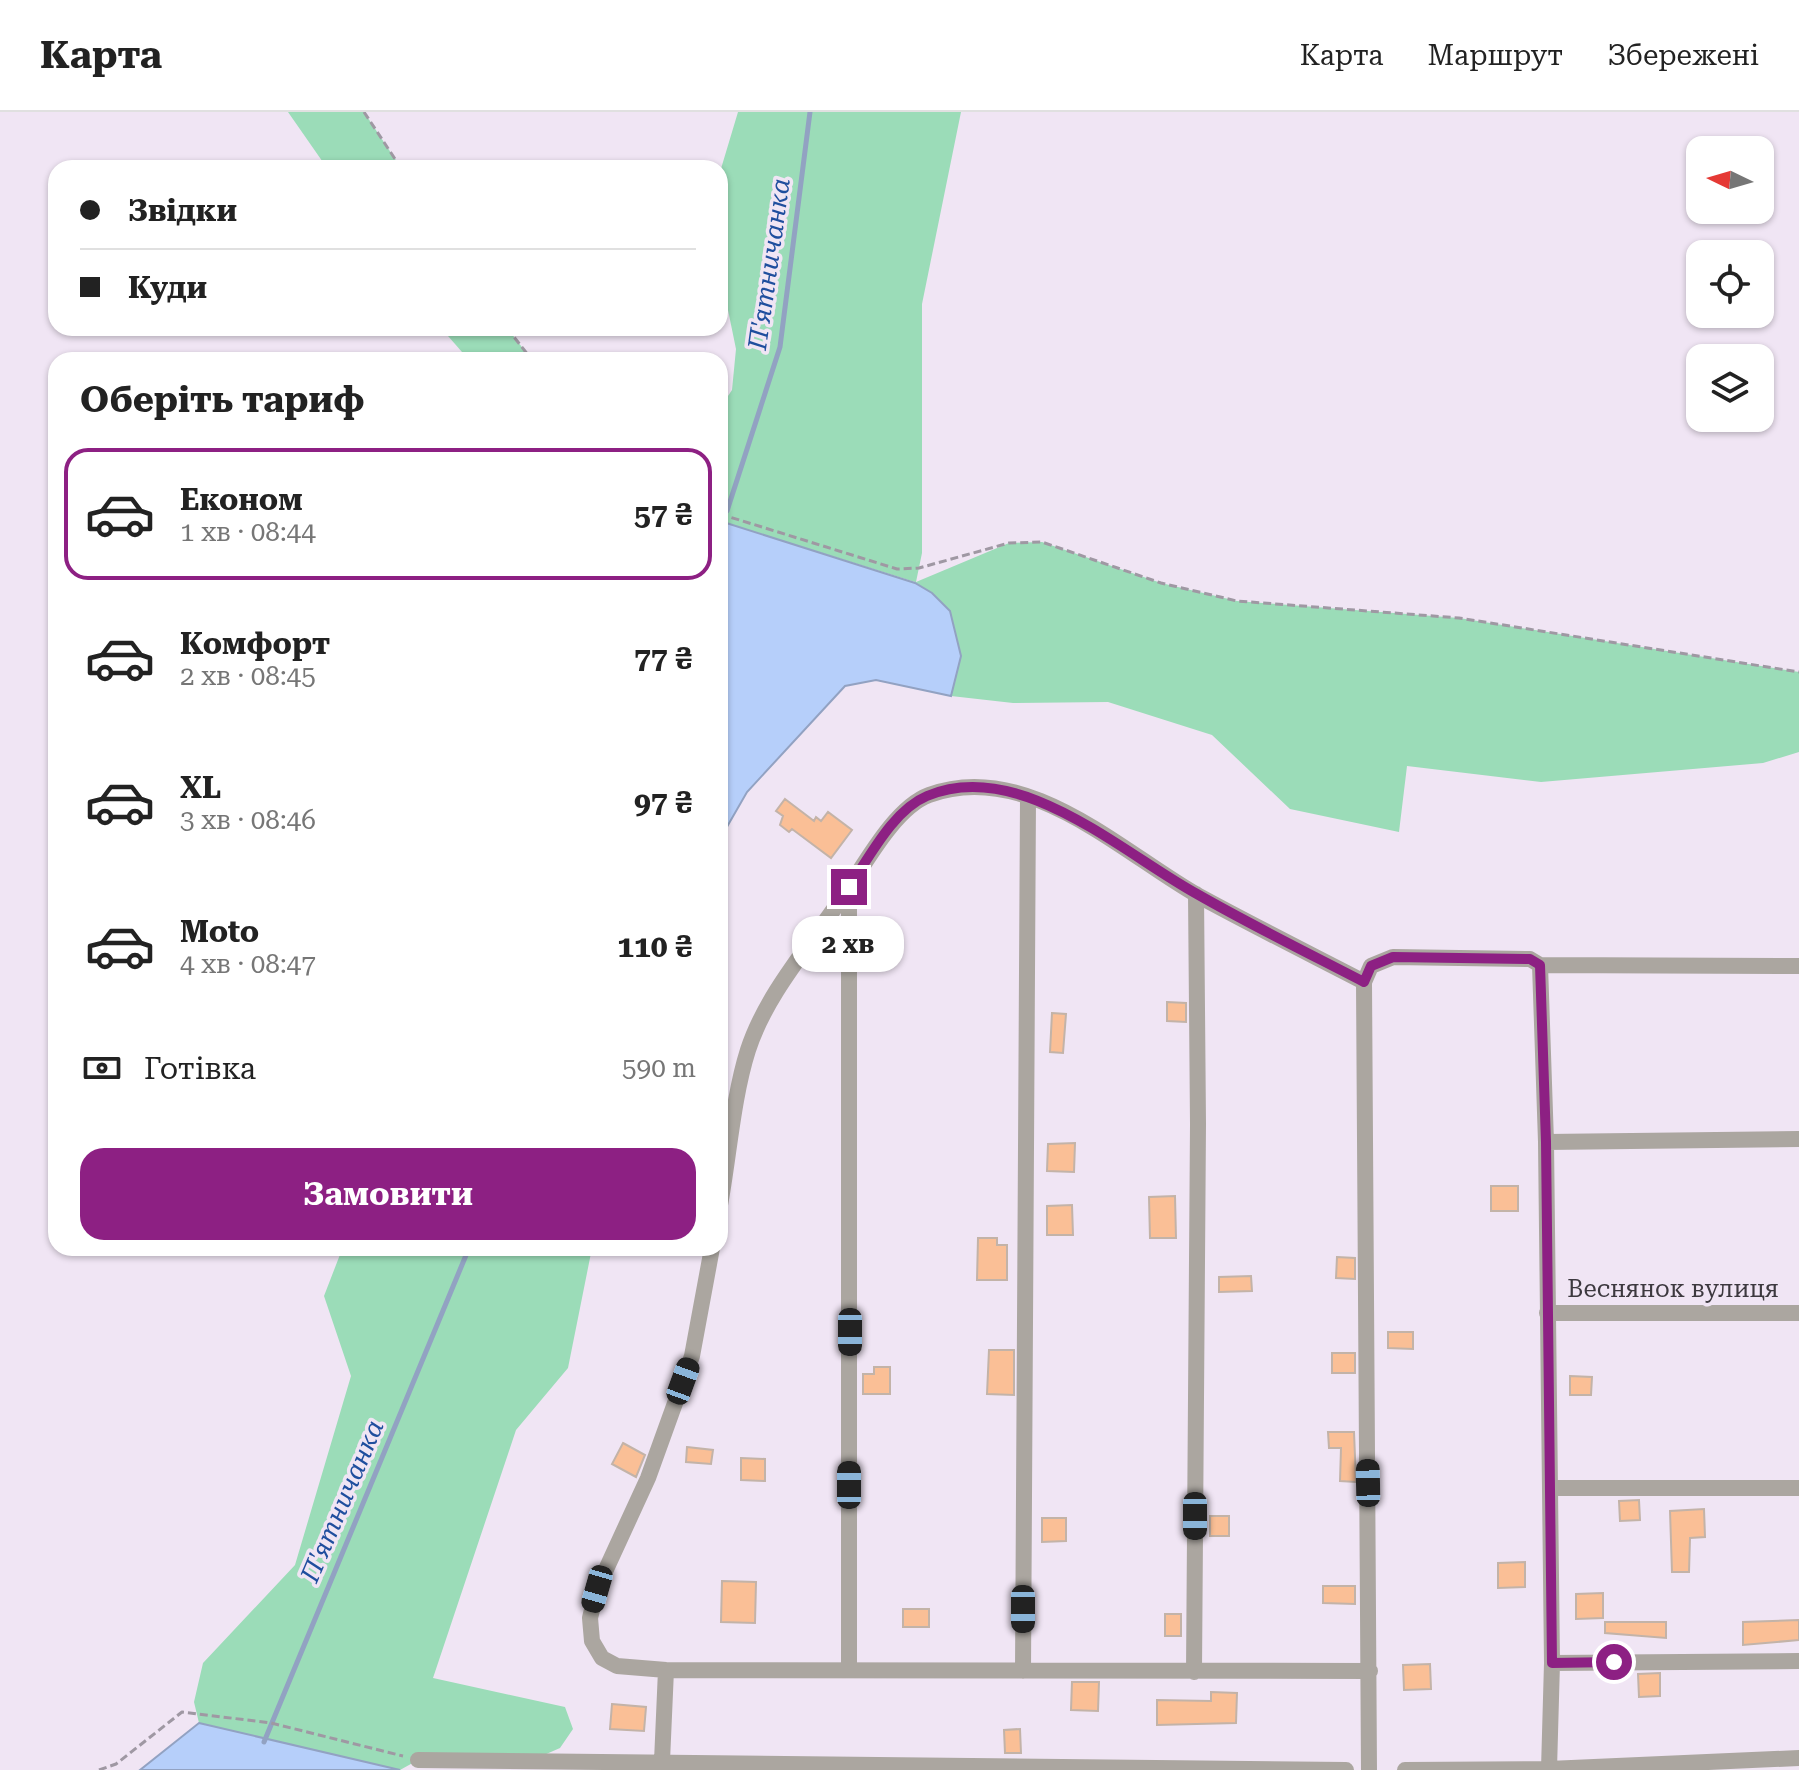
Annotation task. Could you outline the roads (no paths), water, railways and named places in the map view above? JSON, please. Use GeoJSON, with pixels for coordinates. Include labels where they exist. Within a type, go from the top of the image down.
{"type":"FeatureCollection","features":[{"type":"Feature","properties":{"kind":"street"},"geometry":{"type":"LineString","coordinates":[[728,1159],[747,1051],[763,1015],[849,887],[898,821],[912,805],[928,796],[981,787],[1028,798],[1074,817],[1196,894],[1364,982]]}},
{"type":"Feature","properties":{"kind":"street"},"geometry":{"type":"LineString","coordinates":[[1023,1671],[1028,798]]}},
{"type":"Feature","properties":{"kind":"street"},"geometry":{"type":"LineString","coordinates":[[849,887],[849,1669]]}},
{"type":"Feature","properties":{"kind":"street"},"geometry":{"type":"LineString","coordinates":[[1194,1672],[1198,1124],[1196,894]]}},
{"type":"Feature","properties":{"kind":"street"},"geometry":{"type":"LineString","coordinates":[[1369,1770],[1364,982],[1371,966],[1393,957],[1530,959],[1540,965],[1799,966]]}},
{"type":"Feature","properties":{"kind":"street"},"geometry":{"type":"LineString","coordinates":[[1540,965],[1546,1142],[1552,1663],[1549,1769]]}},
{"type":"Feature","properties":{"kind":"street"},"geometry":{"type":"LineString","coordinates":[[1546,1142],[1799,1139]]}},
{"type":"Feature","properties":{"kind":"street"},"geometry":{"type":"LineString","coordinates":[[711,1256],[692,1356],[648,1478],[597,1589],[590,1618],[592,1641],[602,1658],[626,1668],[666,1670],[1370,1671]]}},
{"type":"Feature","properties":{"kind":"street","name":"Веснянок вулиця"},"geometry":{"type":"LineString","coordinates":[[1547,1313],[1799,1313]]}},
{"type":"Feature","properties":{"kind":"street"},"geometry":{"type":"LineString","coordinates":[[1550,1488],[1799,1488]]}},
{"type":"Feature","properties":{"kind":"street"},"geometry":{"type":"LineString","coordinates":[[1552,1663],[1799,1661]]}},
{"type":"Feature","properties":{"kind":"street"},"geometry":{"type":"LineString","coordinates":[[662,1761],[666,1670]]}},
{"type":"Feature","properties":{"kind":"street"},"geometry":{"type":"LineString","coordinates":[[1405,1770],[1549,1769],[1799,1758]]}},
{"type":"Feature","properties":{"kind":"street"},"geometry":{"type":"LineString","coordinates":[[418,1760],[1346,1770]]}},
{"type":"Feature","properties":{"kind":"water"},"geometry":{"type":"Polygon","coordinates":[[[728,524],[915,583],[932,593],[950,611],[961,656],[951,696],[876,680],[845,686],[747,792],[728,825],[728,524]]]}},
{"type":"Feature","properties":{"kind":"water"},"geometry":{"type":"Polygon","coordinates":[[[199,1723],[400,1770],[140,1770],[199,1723]]]}},
{"type":"Feature","properties":{"kind":"waterway","name":"П'ятничанка"},"geometry":{"type":"LineString","coordinates":[[728,508],[780,347],[810,112]]}},
{"type":"Feature","properties":{"kind":"waterway","name":"П'ятничанка"},"geometry":{"type":"LineString","coordinates":[[264,1742],[466,1256]]}}]}
